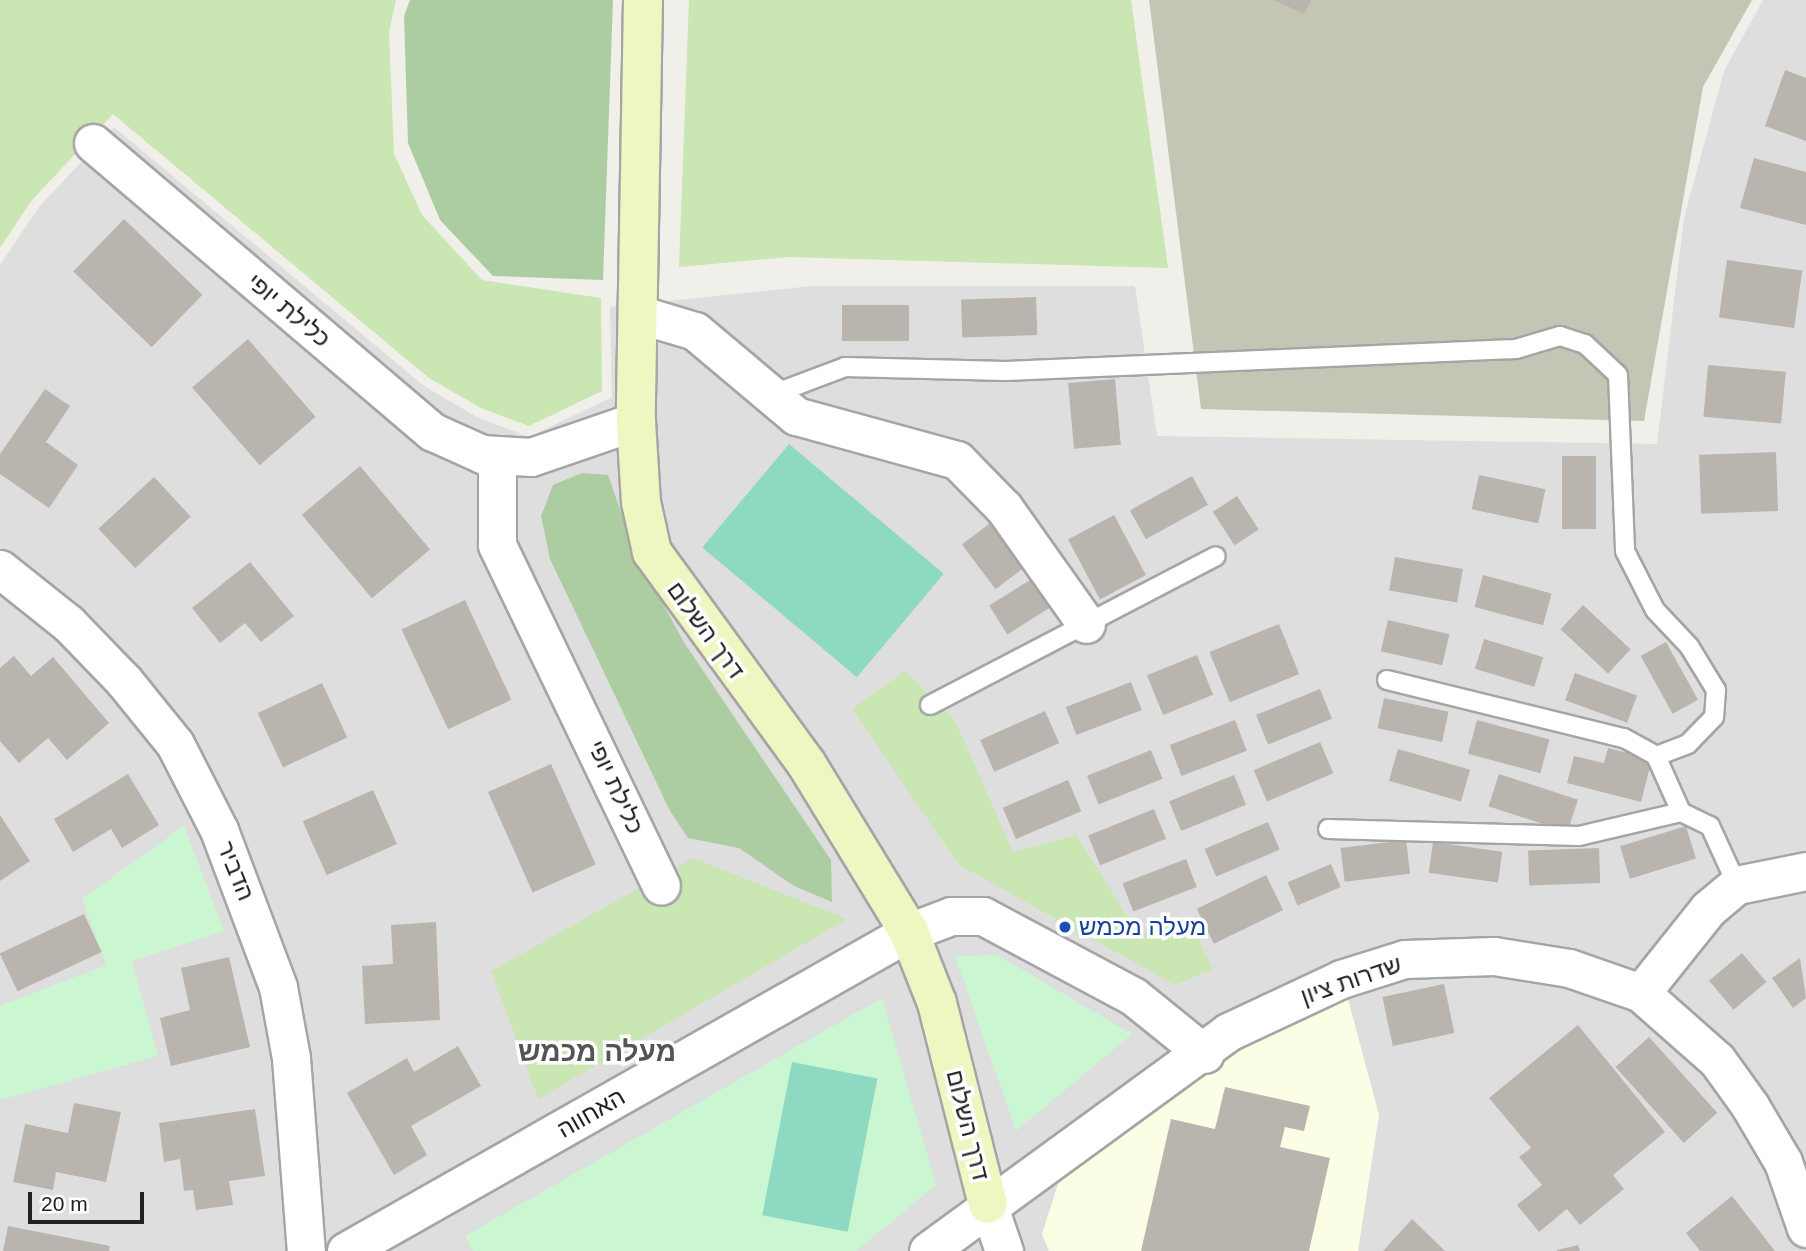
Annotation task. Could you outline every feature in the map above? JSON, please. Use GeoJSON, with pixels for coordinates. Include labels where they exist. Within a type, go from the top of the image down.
{"type":"FeatureCollection","features":[{"type":"Feature","properties":{"kind":"street","name":"דרך השלום"},"geometry":{"type":"LineString","coordinates":[[643,0],[636,421],[641,502],[652,552],[806,763],[909,932],[937,1003],[988,1204]]}},
{"type":"Feature","properties":{"kind":"street","name":"כלילת יופי"},"geometry":{"type":"LineString","coordinates":[[93,144],[433,432],[497,455],[531,457],[636,421]]}},
{"type":"Feature","properties":{"kind":"street"},"geometry":{"type":"LineString","coordinates":[[638,314],[695,331],[796,416],[957,460],[1004,508],[1086,624]]}},
{"type":"Feature","properties":{"kind":"street","name":"כלילת יופי"},"geometry":{"type":"LineString","coordinates":[[497,455],[497,545],[661,886]]}},
{"type":"Feature","properties":{"kind":"street","name":"הדביר"},"geometry":{"type":"LineString","coordinates":[[0,569],[68,623],[124,681],[174,744],[219,830],[278,987],[291,1058],[306,1251]]}},
{"type":"Feature","properties":{"kind":"street"},"geometry":{"type":"LineString","coordinates":[[1806,871],[1737,885],[1708,909],[1641,993],[1717,1060],[1750,1106],[1788,1171],[1806,1228]]}},
{"type":"Feature","properties":{"kind":"street","name":"האחווה"},"geometry":{"type":"LineString","coordinates":[[346,1251],[909,932],[951,916],[984,916],[1133,996],[1205,1054]]}},
{"type":"Feature","properties":{"kind":"street","name":"שדרות ציון"},"geometry":{"type":"LineString","coordinates":[[928,1251],[988,1204],[1205,1054],[1228,1032],[1279,1006],[1405,959],[1494,956],[1569,968],[1641,993]]}},
{"type":"Feature","properties":{"kind":"street"},"geometry":{"type":"LineString","coordinates":[[988,1204],[1004,1251]]}},
{"type":"Feature","properties":{"kind":"lane"},"geometry":{"type":"LineString","coordinates":[[771,395],[845,367],[1006,371],[1516,349],[1560,336],[1585,344],[1618,374],[1625,551],[1655,610],[1689,646],[1716,690],[1714,717],[1688,744],[1656,756]]}},
{"type":"Feature","properties":{"kind":"lane"},"geometry":{"type":"LineString","coordinates":[[930,705],[1216,556]]}},
{"type":"Feature","properties":{"kind":"lane"},"geometry":{"type":"LineString","coordinates":[[1387,680],[1537,712],[1624,738],[1656,756],[1681,811],[1710,826],[1737,885]]}},
{"type":"Feature","properties":{"kind":"lane"},"geometry":{"type":"LineString","coordinates":[[1328,829],[1579,836],[1681,811]]}},
{"type":"Feature","properties":{"kind":"shaded area"},"geometry":{"type":"Polygon","coordinates":[[[1149,0],[1752,0],[1703,87],[1644,421],[1201,409],[1149,0]]]}},
{"type":"Feature","properties":{"kind":"shaded area","name":"מעלה מכמש"},"geometry":{"type":"Polygon","coordinates":[[[1763,0],[1806,0],[1806,1251],[0,1251],[0,265],[39,207],[114,127],[424,386],[477,417],[529,437],[612,397],[610,307],[813,286],[1135,286],[1157,436],[1657,444],[1684,218],[1724,71],[1763,0]]]}},
{"type":"Feature","properties":{"kind":"shaded area"},"geometry":{"type":"Polygon","coordinates":[[[1348,999],[1379,1115],[1358,1251],[1049,1251],[1042,1234],[1059,1181],[1259,1033],[1348,999]]]}},
{"type":"Feature","properties":{"kind":"green space"},"geometry":{"type":"Polygon","coordinates":[[[0,0],[396,0],[389,32],[394,154],[422,215],[482,280],[601,298],[602,391],[529,426],[481,408],[429,378],[113,114],[31,201],[0,248],[0,0]]]}},
{"type":"Feature","properties":{"kind":"green space"},"geometry":{"type":"Polygon","coordinates":[[[410,0],[613,0],[603,280],[493,276],[440,220],[408,143],[404,16],[410,0]]]}},
{"type":"Feature","properties":{"kind":"green space"},"geometry":{"type":"Polygon","coordinates":[[[689,0],[1131,0],[1168,268],[788,257],[679,267],[689,0]]]}},
{"type":"Feature","properties":{"kind":"green space"},"geometry":{"type":"Polygon","coordinates":[[[789,444],[944,574],[857,677],[702,547],[789,444]]]}},
{"type":"Feature","properties":{"kind":"green space"},"geometry":{"type":"Polygon","coordinates":[[[582,473],[608,475],[636,555],[685,644],[831,860],[832,902],[794,886],[739,848],[688,838],[670,811],[550,559],[541,516],[553,485],[582,473]]]}},
{"type":"Feature","properties":{"kind":"green space"},"geometry":{"type":"Polygon","coordinates":[[[905,671],[956,722],[1013,852],[1076,835],[1139,935],[1189,921],[1213,969],[1175,985],[959,865],[852,709],[905,671]]]}},
{"type":"Feature","properties":{"kind":"green space"},"geometry":{"type":"Polygon","coordinates":[[[184,826],[224,931],[132,961],[158,1056],[0,1100],[0,1006],[106,965],[82,899],[184,826]]]}},
{"type":"Feature","properties":{"kind":"green space"},"geometry":{"type":"Polygon","coordinates":[[[693,858],[847,919],[538,1099],[491,971],[693,858]]]}},
{"type":"Feature","properties":{"kind":"green space"},"geometry":{"type":"Polygon","coordinates":[[[997,955],[1132,1034],[1016,1131],[955,956],[997,955]]]}},
{"type":"Feature","properties":{"kind":"green space"},"geometry":{"type":"Polygon","coordinates":[[[882,998],[936,1185],[856,1251],[473,1251],[465,1236],[882,998]]]}},
{"type":"Feature","properties":{"kind":"green space"},"geometry":{"type":"Polygon","coordinates":[[[792,1062],[877,1079],[848,1232],[762,1215],[792,1062]]]}},
{"type":"Feature","properties":{"kind":"building"},"geometry":{"type":"Polygon","coordinates":[[[1274,0],[1311,0],[1304,14],[1274,0]]]}},
{"type":"Feature","properties":{"kind":"building"},"geometry":{"type":"Polygon","coordinates":[[[1785,70],[1806,78],[1806,141],[1765,126],[1785,70]]]}},
{"type":"Feature","properties":{"kind":"building"},"geometry":{"type":"Polygon","coordinates":[[[1754,158],[1806,172],[1806,225],[1740,208],[1754,158]]]}},
{"type":"Feature","properties":{"kind":"building"},"geometry":{"type":"Polygon","coordinates":[[[124,219],[202,295],[152,347],[73,272],[124,219]]]}},
{"type":"Feature","properties":{"kind":"building"},"geometry":{"type":"Polygon","coordinates":[[[1727,260],[1802,271],[1794,328],[1719,317],[1727,260]]]}},
{"type":"Feature","properties":{"kind":"building"},"geometry":{"type":"Polygon","coordinates":[[[1036,297],[1037,335],[962,338],[961,300],[1036,297]]]}},
{"type":"Feature","properties":{"kind":"building"},"geometry":{"type":"Polygon","coordinates":[[[842,305],[909,305],[909,341],[842,341],[842,305]]]}},
{"type":"Feature","properties":{"kind":"building"},"geometry":{"type":"Polygon","coordinates":[[[248,339],[316,417],[260,465],[192,388],[248,339]]]}},
{"type":"Feature","properties":{"kind":"building"},"geometry":{"type":"Polygon","coordinates":[[[1708,365],[1786,372],[1781,424],[1703,417],[1708,365]]]}},
{"type":"Feature","properties":{"kind":"building"},"geometry":{"type":"Polygon","coordinates":[[[1115,379],[1121,445],[1074,449],[1068,383],[1115,379]]]}},
{"type":"Feature","properties":{"kind":"building"},"geometry":{"type":"Polygon","coordinates":[[[45,389],[70,406],[46,442],[78,465],[49,508],[0,474],[0,454],[45,389]]]}},
{"type":"Feature","properties":{"kind":"building"},"geometry":{"type":"Polygon","coordinates":[[[1776,452],[1778,511],[1701,514],[1699,455],[1776,452]]]}},
{"type":"Feature","properties":{"kind":"building"},"geometry":{"type":"Polygon","coordinates":[[[1562,456],[1596,456],[1596,529],[1562,529],[1562,456]]]}},
{"type":"Feature","properties":{"kind":"building"},"geometry":{"type":"Polygon","coordinates":[[[360,466],[430,549],[372,598],[302,515],[360,466]]]}},
{"type":"Feature","properties":{"kind":"building"},"geometry":{"type":"Polygon","coordinates":[[[1479,475],[1546,489],[1538,523],[1472,509],[1479,475]]]}},
{"type":"Feature","properties":{"kind":"building"},"geometry":{"type":"Polygon","coordinates":[[[1192,476],[1208,505],[1146,539],[1130,510],[1192,476]]]}},
{"type":"Feature","properties":{"kind":"building"},"geometry":{"type":"Polygon","coordinates":[[[154,477],[191,516],[135,568],[98,529],[154,477]]]}},
{"type":"Feature","properties":{"kind":"building"},"geometry":{"type":"Polygon","coordinates":[[[1237,496],[1259,530],[1234,545],[1213,512],[1237,496]]]}},
{"type":"Feature","properties":{"kind":"building"},"geometry":{"type":"Polygon","coordinates":[[[1114,515],[1146,575],[1100,599],[1068,539],[1114,515]]]}},
{"type":"Feature","properties":{"kind":"building"},"geometry":{"type":"Polygon","coordinates":[[[993,521],[1027,566],[996,589],[962,544],[993,521]]]}},
{"type":"Feature","properties":{"kind":"building"},"geometry":{"type":"Polygon","coordinates":[[[1395,557],[1463,569],[1457,602],[1389,590],[1395,557]]]}},
{"type":"Feature","properties":{"kind":"building"},"geometry":{"type":"Polygon","coordinates":[[[250,562],[294,616],[261,642],[245,623],[220,643],[192,608],[250,562]]]}},
{"type":"Feature","properties":{"kind":"building"},"geometry":{"type":"Polygon","coordinates":[[[1483,575],[1552,593],[1543,625],[1474,607],[1483,575]]]}},
{"type":"Feature","properties":{"kind":"building"},"geometry":{"type":"Polygon","coordinates":[[[1035,577],[1053,606],[1007,634],[989,606],[1035,577]]]}},
{"type":"Feature","properties":{"kind":"building"},"geometry":{"type":"Polygon","coordinates":[[[465,600],[511,700],[448,729],[402,630],[465,600]]]}},
{"type":"Feature","properties":{"kind":"building"},"geometry":{"type":"Polygon","coordinates":[[[1583,605],[1631,649],[1608,673],[1560,629],[1583,605]]]}},
{"type":"Feature","properties":{"kind":"building"},"geometry":{"type":"Polygon","coordinates":[[[1388,620],[1449,634],[1442,665],[1381,651],[1388,620]]]}},
{"type":"Feature","properties":{"kind":"building"},"geometry":{"type":"Polygon","coordinates":[[[1279,624],[1299,674],[1230,702],[1209,652],[1279,624]]]}},
{"type":"Feature","properties":{"kind":"building"},"geometry":{"type":"Polygon","coordinates":[[[1484,639],[1543,657],[1534,687],[1475,669],[1484,639]]]}},
{"type":"Feature","properties":{"kind":"building"},"geometry":{"type":"Polygon","coordinates":[[[1666,642],[1698,700],[1673,714],[1641,656],[1666,642]]]}},
{"type":"Feature","properties":{"kind":"building"},"geometry":{"type":"Polygon","coordinates":[[[1197,655],[1213,695],[1163,715],[1147,675],[1197,655]]]}},
{"type":"Feature","properties":{"kind":"building"},"geometry":{"type":"Polygon","coordinates":[[[14,656],[31,676],[53,657],[109,723],[67,760],[48,738],[19,763],[0,741],[0,668],[14,656]]]}},
{"type":"Feature","properties":{"kind":"building"},"geometry":{"type":"Polygon","coordinates":[[[1575,673],[1637,696],[1627,723],[1565,700],[1575,673]]]}},
{"type":"Feature","properties":{"kind":"building"},"geometry":{"type":"Polygon","coordinates":[[[1131,682],[1142,710],[1076,735],[1066,707],[1131,682]]]}},
{"type":"Feature","properties":{"kind":"building"},"geometry":{"type":"Polygon","coordinates":[[[322,683],[347,737],[283,767],[258,713],[322,683]]]}},
{"type":"Feature","properties":{"kind":"building"},"geometry":{"type":"Polygon","coordinates":[[[1320,689],[1332,719],[1268,745],[1256,715],[1320,689]]]}},
{"type":"Feature","properties":{"kind":"building"},"geometry":{"type":"Polygon","coordinates":[[[1384,698],[1449,712],[1442,742],[1378,728],[1384,698]]]}},
{"type":"Feature","properties":{"kind":"building"},"geometry":{"type":"Polygon","coordinates":[[[1045,711],[1059,743],[994,772],[980,740],[1045,711]]]}},
{"type":"Feature","properties":{"kind":"building"},"geometry":{"type":"Polygon","coordinates":[[[1235,720],[1247,751],[1181,776],[1170,745],[1235,720]]]}},
{"type":"Feature","properties":{"kind":"building"},"geometry":{"type":"Polygon","coordinates":[[[1477,720],[1549,739],[1540,773],[1468,754],[1477,720]]]}},
{"type":"Feature","properties":{"kind":"building"},"geometry":{"type":"Polygon","coordinates":[[[1320,742],[1333,773],[1267,801],[1254,770],[1320,742]]]}},
{"type":"Feature","properties":{"kind":"building"},"geometry":{"type":"Polygon","coordinates":[[[1608,748],[1652,759],[1641,802],[1567,783],[1574,756],[1604,763],[1608,748]]]}},
{"type":"Feature","properties":{"kind":"building"},"geometry":{"type":"Polygon","coordinates":[[[1398,749],[1470,770],[1461,801],[1389,781],[1398,749]]]}},
{"type":"Feature","properties":{"kind":"building"},"geometry":{"type":"Polygon","coordinates":[[[1151,750],[1163,779],[1099,805],[1087,776],[1151,750]]]}},
{"type":"Feature","properties":{"kind":"building"},"geometry":{"type":"Polygon","coordinates":[[[551,764],[596,864],[533,893],[488,792],[551,764]]]}},
{"type":"Feature","properties":{"kind":"building"},"geometry":{"type":"Polygon","coordinates":[[[128,774],[159,825],[122,848],[111,829],[73,852],[54,819],[128,774]]]}},
{"type":"Feature","properties":{"kind":"building"},"geometry":{"type":"Polygon","coordinates":[[[1499,774],[1578,800],[1567,832],[1488,806],[1499,774]]]}},
{"type":"Feature","properties":{"kind":"building"},"geometry":{"type":"Polygon","coordinates":[[[1234,775],[1246,805],[1181,831],[1169,801],[1234,775]]]}},
{"type":"Feature","properties":{"kind":"building"},"geometry":{"type":"Polygon","coordinates":[[[1068,780],[1081,811],[1016,839],[1003,808],[1068,780]]]}},
{"type":"Feature","properties":{"kind":"building"},"geometry":{"type":"Polygon","coordinates":[[[373,790],[397,844],[327,875],[303,821],[373,790]]]}},
{"type":"Feature","properties":{"kind":"building"},"geometry":{"type":"Polygon","coordinates":[[[1154,809],[1166,839],[1100,865],[1088,836],[1154,809]]]}},
{"type":"Feature","properties":{"kind":"building"},"geometry":{"type":"Polygon","coordinates":[[[0,815],[30,861],[0,881],[0,815]]]}},
{"type":"Feature","properties":{"kind":"building"},"geometry":{"type":"Polygon","coordinates":[[[1268,822],[1280,850],[1216,877],[1204,849],[1268,822]]]}},
{"type":"Feature","properties":{"kind":"building"},"geometry":{"type":"Polygon","coordinates":[[[1686,826],[1696,859],[1630,879],[1620,846],[1686,826]]]}},
{"type":"Feature","properties":{"kind":"building"},"geometry":{"type":"Polygon","coordinates":[[[1406,840],[1410,874],[1345,882],[1340,848],[1406,840]]]}},
{"type":"Feature","properties":{"kind":"building"},"geometry":{"type":"Polygon","coordinates":[[[1433,842],[1502,852],[1498,882],[1429,873],[1433,842]]]}},
{"type":"Feature","properties":{"kind":"building"},"geometry":{"type":"Polygon","coordinates":[[[1599,848],[1600,883],[1529,885],[1528,850],[1599,848]]]}},
{"type":"Feature","properties":{"kind":"building"},"geometry":{"type":"Polygon","coordinates":[[[1186,859],[1197,887],[1133,911],[1123,883],[1186,859]]]}},
{"type":"Feature","properties":{"kind":"building"},"geometry":{"type":"Polygon","coordinates":[[[1331,864],[1341,887],[1298,905],[1288,882],[1331,864]]]}},
{"type":"Feature","properties":{"kind":"building"},"geometry":{"type":"Polygon","coordinates":[[[1266,875],[1283,910],[1214,944],[1197,909],[1266,875]]]}},
{"type":"Feature","properties":{"kind":"building"},"geometry":{"type":"Polygon","coordinates":[[[84,914],[102,952],[17,991],[0,953],[84,914]]]}},
{"type":"Feature","properties":{"kind":"building"},"geometry":{"type":"Polygon","coordinates":[[[436,922],[440,1020],[365,1024],[362,966],[393,964],[391,925],[436,922]]]}},
{"type":"Feature","properties":{"kind":"building"},"geometry":{"type":"Polygon","coordinates":[[[1742,953],[1766,982],[1733,1010],[1709,981],[1742,953]]]}},
{"type":"Feature","properties":{"kind":"building"},"geometry":{"type":"Polygon","coordinates":[[[229,957],[250,1047],[171,1066],[160,1018],[190,1010],[181,968],[229,957]]]}},
{"type":"Feature","properties":{"kind":"building"},"geometry":{"type":"Polygon","coordinates":[[[1800,958],[1806,998],[1793,1008],[1772,978],[1800,958]]]}},
{"type":"Feature","properties":{"kind":"building"},"geometry":{"type":"Polygon","coordinates":[[[1444,984],[1454,1033],[1393,1046],[1382,997],[1444,984]]]}},
{"type":"Feature","properties":{"kind":"building"},"geometry":{"type":"Polygon","coordinates":[[[1578,1025],[1665,1132],[1613,1175],[1624,1189],[1580,1225],[1567,1209],[1539,1232],[1517,1205],[1542,1185],[1519,1157],[1531,1148],[1489,1098],[1578,1025]]]}},
{"type":"Feature","properties":{"kind":"building"},"geometry":{"type":"Polygon","coordinates":[[[1649,1037],[1717,1113],[1684,1143],[1616,1067],[1649,1037]]]}},
{"type":"Feature","properties":{"kind":"building"},"geometry":{"type":"Polygon","coordinates":[[[458,1046],[481,1086],[411,1126],[427,1155],[394,1175],[347,1093],[407,1058],[414,1072],[458,1046]]]}},
{"type":"Feature","properties":{"kind":"building"},"geometry":{"type":"Polygon","coordinates":[[[1225,1087],[1310,1106],[1304,1131],[1285,1127],[1280,1147],[1330,1158],[1309,1251],[1141,1251],[1171,1119],[1215,1129],[1225,1087]]]}},
{"type":"Feature","properties":{"kind":"building"},"geometry":{"type":"Polygon","coordinates":[[[74,1103],[121,1112],[106,1182],[56,1172],[53,1190],[13,1182],[25,1124],[68,1133],[74,1103]]]}},
{"type":"Feature","properties":{"kind":"building"},"geometry":{"type":"Polygon","coordinates":[[[255,1109],[265,1176],[229,1181],[233,1205],[196,1210],[193,1190],[184,1191],[180,1159],[164,1162],[159,1123],[255,1109]]]}},
{"type":"Feature","properties":{"kind":"building"},"geometry":{"type":"Polygon","coordinates":[[[1732,1196],[1775,1251],[1700,1251],[1686,1233],[1732,1196]]]}},
{"type":"Feature","properties":{"kind":"building"},"geometry":{"type":"Polygon","coordinates":[[[1412,1219],[1445,1251],[1383,1251],[1412,1219]]]}},
{"type":"Feature","properties":{"kind":"building"},"geometry":{"type":"Polygon","coordinates":[[[8,1226],[110,1246],[109,1251],[3,1251],[8,1226]]]}},
{"type":"Feature","properties":{"kind":"building"},"geometry":{"type":"Polygon","coordinates":[[[1578,1245],[1580,1251],[1557,1251],[1557,1250],[1578,1245]]]}},
{"type":"Feature","properties":{"kind":"place","name":"מעלה מכמש"},"geometry":{"type":"Point","coordinates":[1065,927]}},
{"type":"Feature","properties":{"kind":"district","name":"מעלה מכמש"},"geometry":{"type":"Point","coordinates":[597,1052]}}]}
